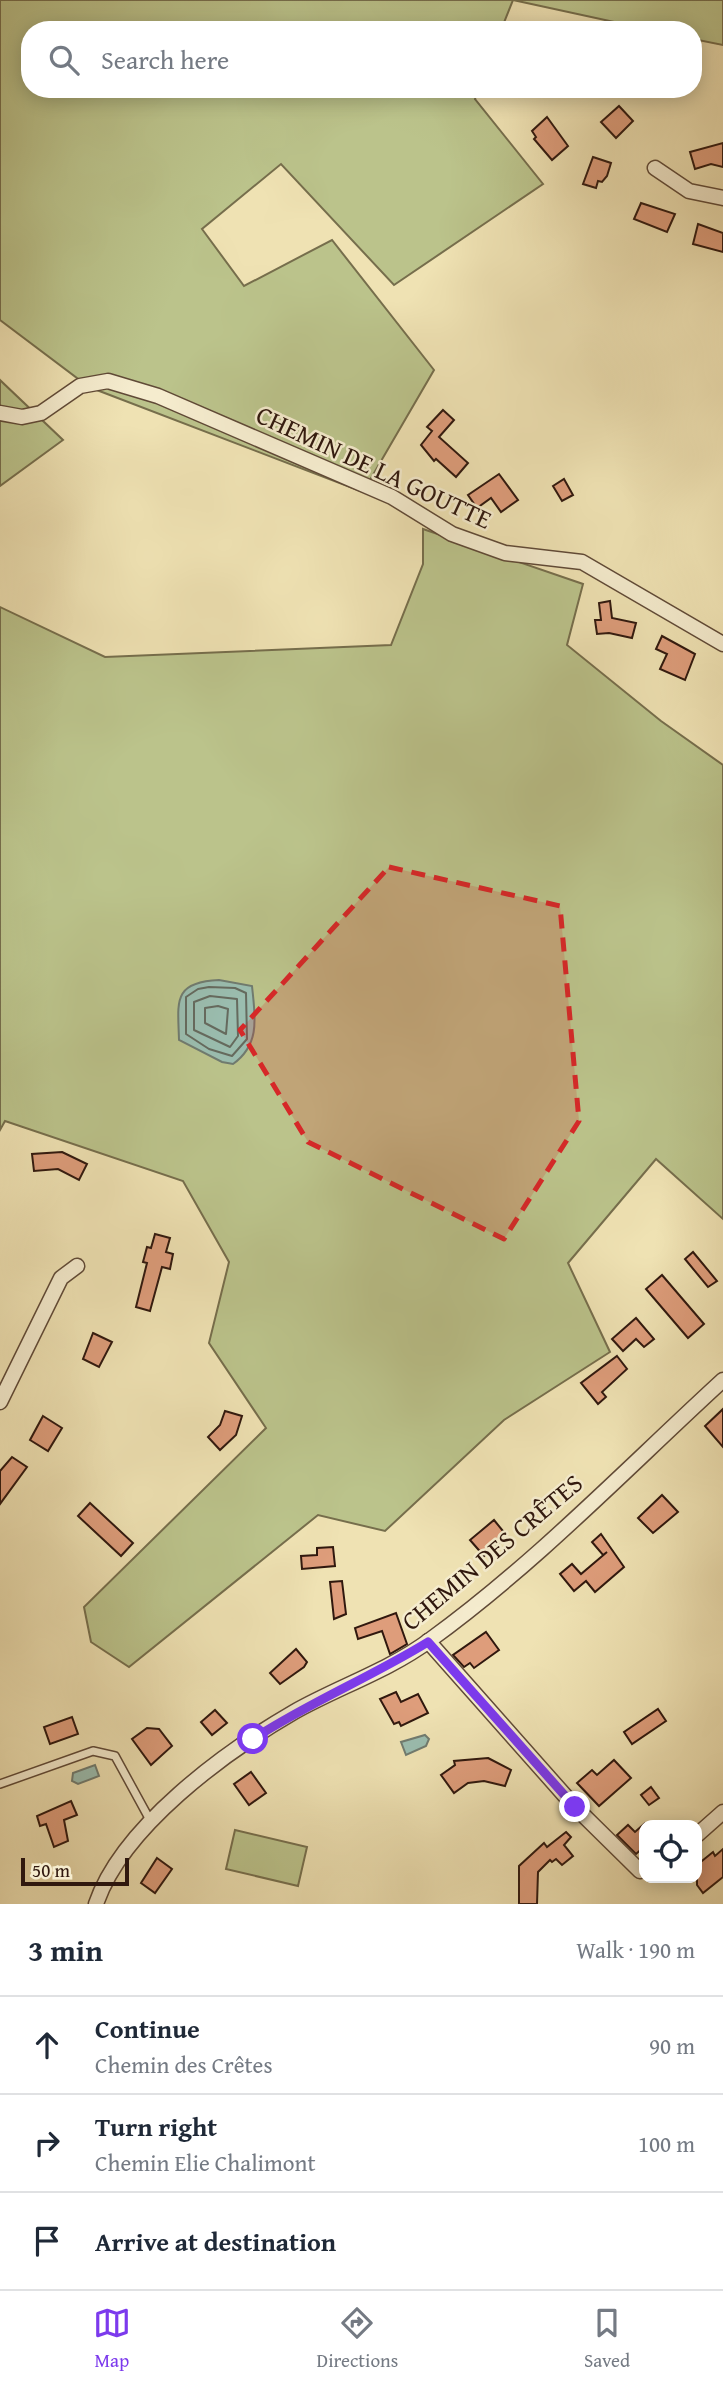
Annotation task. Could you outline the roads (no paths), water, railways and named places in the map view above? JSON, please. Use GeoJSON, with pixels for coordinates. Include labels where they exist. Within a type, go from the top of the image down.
{"type":"FeatureCollection","features":[{"type":"Feature","properties":{"kind":"street"},"geometry":{"type":"LineString","coordinates":[[655,168],[689,191],[723,198]]}},
{"type":"Feature","properties":{"kind":"street","name":"CHEMIN DE LA GOUTTE"},"geometry":{"type":"LineString","coordinates":[[0,412],[22,417],[41,413],[80,386],[108,381],[158,396],[392,497],[452,534],[505,553],[582,562],[723,644]]}},
{"type":"Feature","properties":{"kind":"street"},"geometry":{"type":"LineString","coordinates":[[0,1402],[61,1278],[77,1266]]}},
{"type":"Feature","properties":{"kind":"street","name":"CHEMIN DES CRÊTES"},"geometry":{"type":"LineString","coordinates":[[96,1904],[105,1878],[150,1820],[253,1739],[295,1712],[428,1642],[557,1535],[723,1380]]}},
{"type":"Feature","properties":{"kind":"street"},"geometry":{"type":"LineString","coordinates":[[428,1642],[584,1816],[639,1870]]}},
{"type":"Feature","properties":{"kind":"street"},"geometry":{"type":"LineString","coordinates":[[702,1831],[723,1812]]}},
{"type":"Feature","properties":{"kind":"lane"},"geometry":{"type":"LineString","coordinates":[[0,1784],[93,1751],[115,1756],[150,1820]]}},
{"type":"Feature","properties":{"kind":"water"},"geometry":{"type":"Polygon","coordinates":[[[219,980],[252,986],[255,1019],[252,1038],[248,1048],[233,1064],[222,1062],[179,1040],[179,1005],[185,990],[193,985],[219,980]]]}},
{"type":"Feature","properties":{"kind":"water"},"geometry":{"type":"Polygon","coordinates":[[[425,1735],[429,1739],[426,1746],[406,1755],[401,1742],[425,1735]]]}},
{"type":"Feature","properties":{"kind":"water"},"geometry":{"type":"Polygon","coordinates":[[[95,1765],[99,1776],[78,1784],[72,1781],[73,1773],[95,1765]]]}}]}
